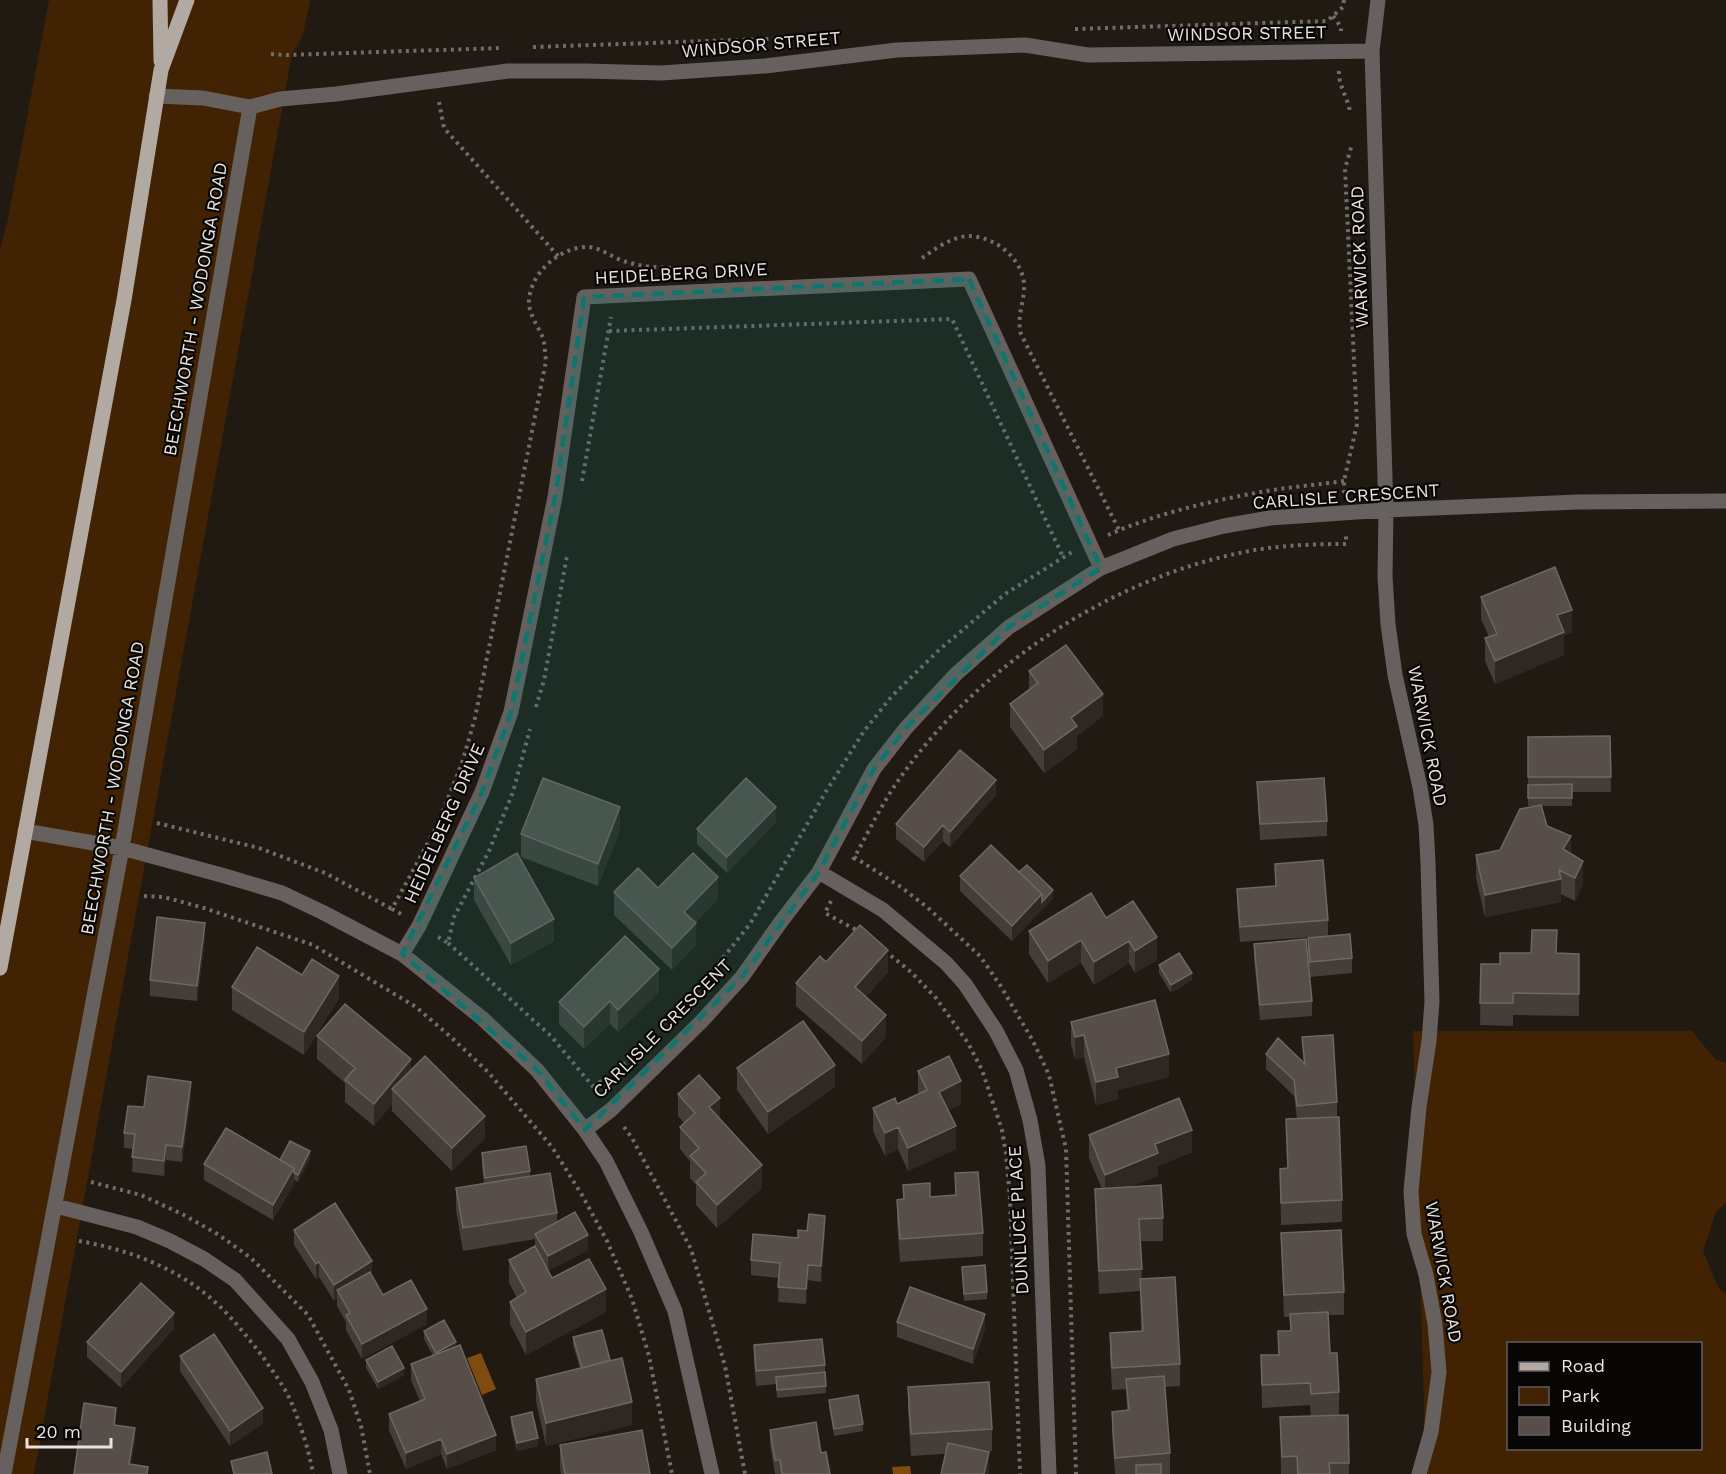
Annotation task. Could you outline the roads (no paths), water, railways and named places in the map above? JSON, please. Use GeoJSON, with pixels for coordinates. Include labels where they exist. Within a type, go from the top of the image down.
{"type":"FeatureCollection","features":[{"type":"Feature","properties":{"kind":"main road"},"geometry":{"type":"LineString","coordinates":[[160,0],[161,70]]}},
{"type":"Feature","properties":{"kind":"main road"},"geometry":{"type":"LineString","coordinates":[[0,968],[124,300],[161,70],[187,0]]}},
{"type":"Feature","properties":{"kind":"street","name":"WARWICK ROAD"},"geometry":{"type":"LineString","coordinates":[[1378,0],[1372,51],[1386,510],[1385,576],[1388,624],[1395,675],[1426,825],[1429,886],[1432,1002],[1411,1191],[1414,1234],[1430,1295],[1439,1372],[1431,1432],[1419,1474]]}},
{"type":"Feature","properties":{"kind":"street","name":"WINDSOR STREET"},"geometry":{"type":"LineString","coordinates":[[156,96],[203,98],[250,106],[280,99],[336,94],[508,71],[585,70],[661,73],[765,66],[897,50],[1025,45],[1088,55],[1372,51]]}},
{"type":"Feature","properties":{"kind":"street","name":"BEECHWORTH - WODONGA ROAD"},"geometry":{"type":"LineString","coordinates":[[4,1474],[122,848],[250,106]]}},
{"type":"Feature","properties":{"kind":"street","name":"HEIDELBERG DRIVE"},"geometry":{"type":"LineString","coordinates":[[402,954],[419,926],[482,792],[512,712],[555,497],[584,297],[969,279],[1101,568]]}},
{"type":"Feature","properties":{"kind":"street","name":"CARLISLE CRESCENT"},"geometry":{"type":"LineString","coordinates":[[585,1130],[620,1101],[701,1022],[742,977],[819,872],[874,769],[906,728],[956,674],[1009,627],[1101,568],[1173,539],[1224,526],[1270,518],[1386,510],[1578,502],[1726,501]]}},
{"type":"Feature","properties":{"kind":"street"},"geometry":{"type":"LineString","coordinates":[[25,831],[122,848],[282,893],[402,954],[482,1018],[537,1070],[585,1130],[606,1161],[675,1311],[712,1474]]}},
{"type":"Feature","properties":{"kind":"street","name":"DUNLUCE PLACE"},"geometry":{"type":"LineString","coordinates":[[819,872],[883,910],[946,963],[982,1008],[1016,1070],[1030,1120],[1038,1166],[1049,1474]]}},
{"type":"Feature","properties":{"kind":"street"},"geometry":{"type":"LineString","coordinates":[[56,1206],[137,1227],[204,1259],[235,1280],[288,1339],[312,1382],[331,1430],[340,1474]]}}]}
